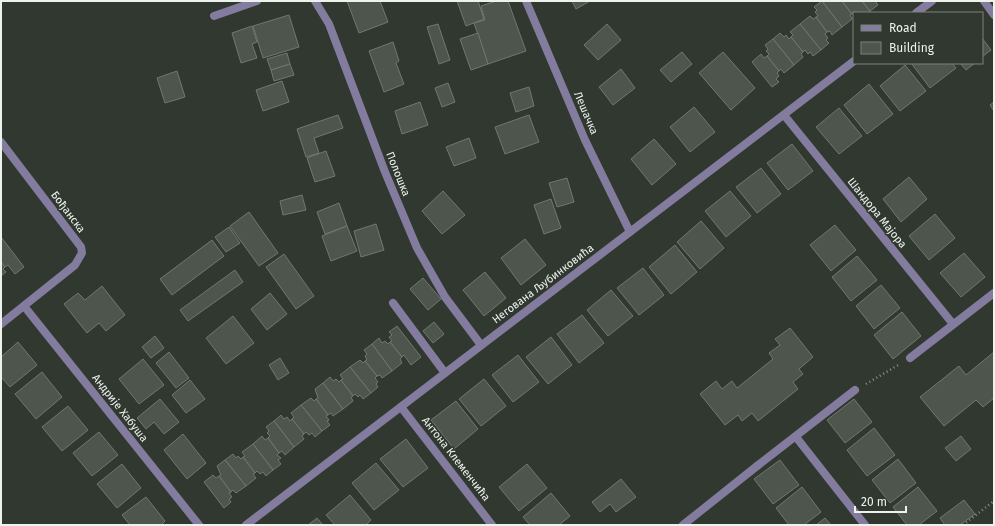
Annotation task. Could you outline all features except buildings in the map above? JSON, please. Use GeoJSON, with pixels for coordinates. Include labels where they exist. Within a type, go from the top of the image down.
{"type":"FeatureCollection","features":[{"type":"Feature","properties":{"kind":"street"},"geometry":{"type":"LineString","coordinates":[[214,16],[257,1]]}},
{"type":"Feature","properties":{"kind":"street","name":"Полошка"},"geometry":{"type":"LineString","coordinates":[[315,1],[329,24],[385,172],[417,248],[445,297],[481,345]]}},
{"type":"Feature","properties":{"kind":"street","name":"Лешачка"},"geometry":{"type":"LineString","coordinates":[[526,1],[585,140],[630,232]]}},
{"type":"Feature","properties":{"kind":"street"},"geometry":{"type":"LineString","coordinates":[[917,12],[932,1]]}},
{"type":"Feature","properties":{"kind":"street"},"geometry":{"type":"LineString","coordinates":[[984,1],[994,15]]}},
{"type":"Feature","properties":{"kind":"street","name":"Негована Љубинковића"},"geometry":{"type":"LineString","coordinates":[[246,525],[853,62]]}},
{"type":"Feature","properties":{"kind":"street","name":"Шандора Мајора"},"geometry":{"type":"LineString","coordinates":[[784,115],[953,324]]}},
{"type":"Feature","properties":{"kind":"street","name":"Бођанска"},"geometry":{"type":"LineString","coordinates":[[1,142],[80,247],[82,253],[75,265],[24,306]]}},
{"type":"Feature","properties":{"kind":"street"},"geometry":{"type":"LineString","coordinates":[[910,358],[994,293]]}},
{"type":"Feature","properties":{"kind":"street"},"geometry":{"type":"LineString","coordinates":[[393,303],[445,373]]}},
{"type":"Feature","properties":{"kind":"street"},"geometry":{"type":"LineString","coordinates":[[1,324],[24,306]]}},
{"type":"Feature","properties":{"kind":"street","name":"Андрије Хабуша"},"geometry":{"type":"LineString","coordinates":[[24,306],[199,525]]}},
{"type":"Feature","properties":{"kind":"street"},"geometry":{"type":"LineString","coordinates":[[683,525],[855,390]]}},
{"type":"Feature","properties":{"kind":"street","name":"Антона Клеменчића"},"geometry":{"type":"LineString","coordinates":[[401,407],[492,525]]}},
{"type":"Feature","properties":{"kind":"street"},"geometry":{"type":"LineString","coordinates":[[796,437],[865,525]]}},
{"type":"Feature","properties":{"kind":"path"},"geometry":{"type":"LineString","coordinates":[[855,390],[910,358]]}},
{"type":"Feature","properties":{"kind":"path"},"geometry":{"type":"LineString","coordinates":[[963,525],[994,501]]}}]}
